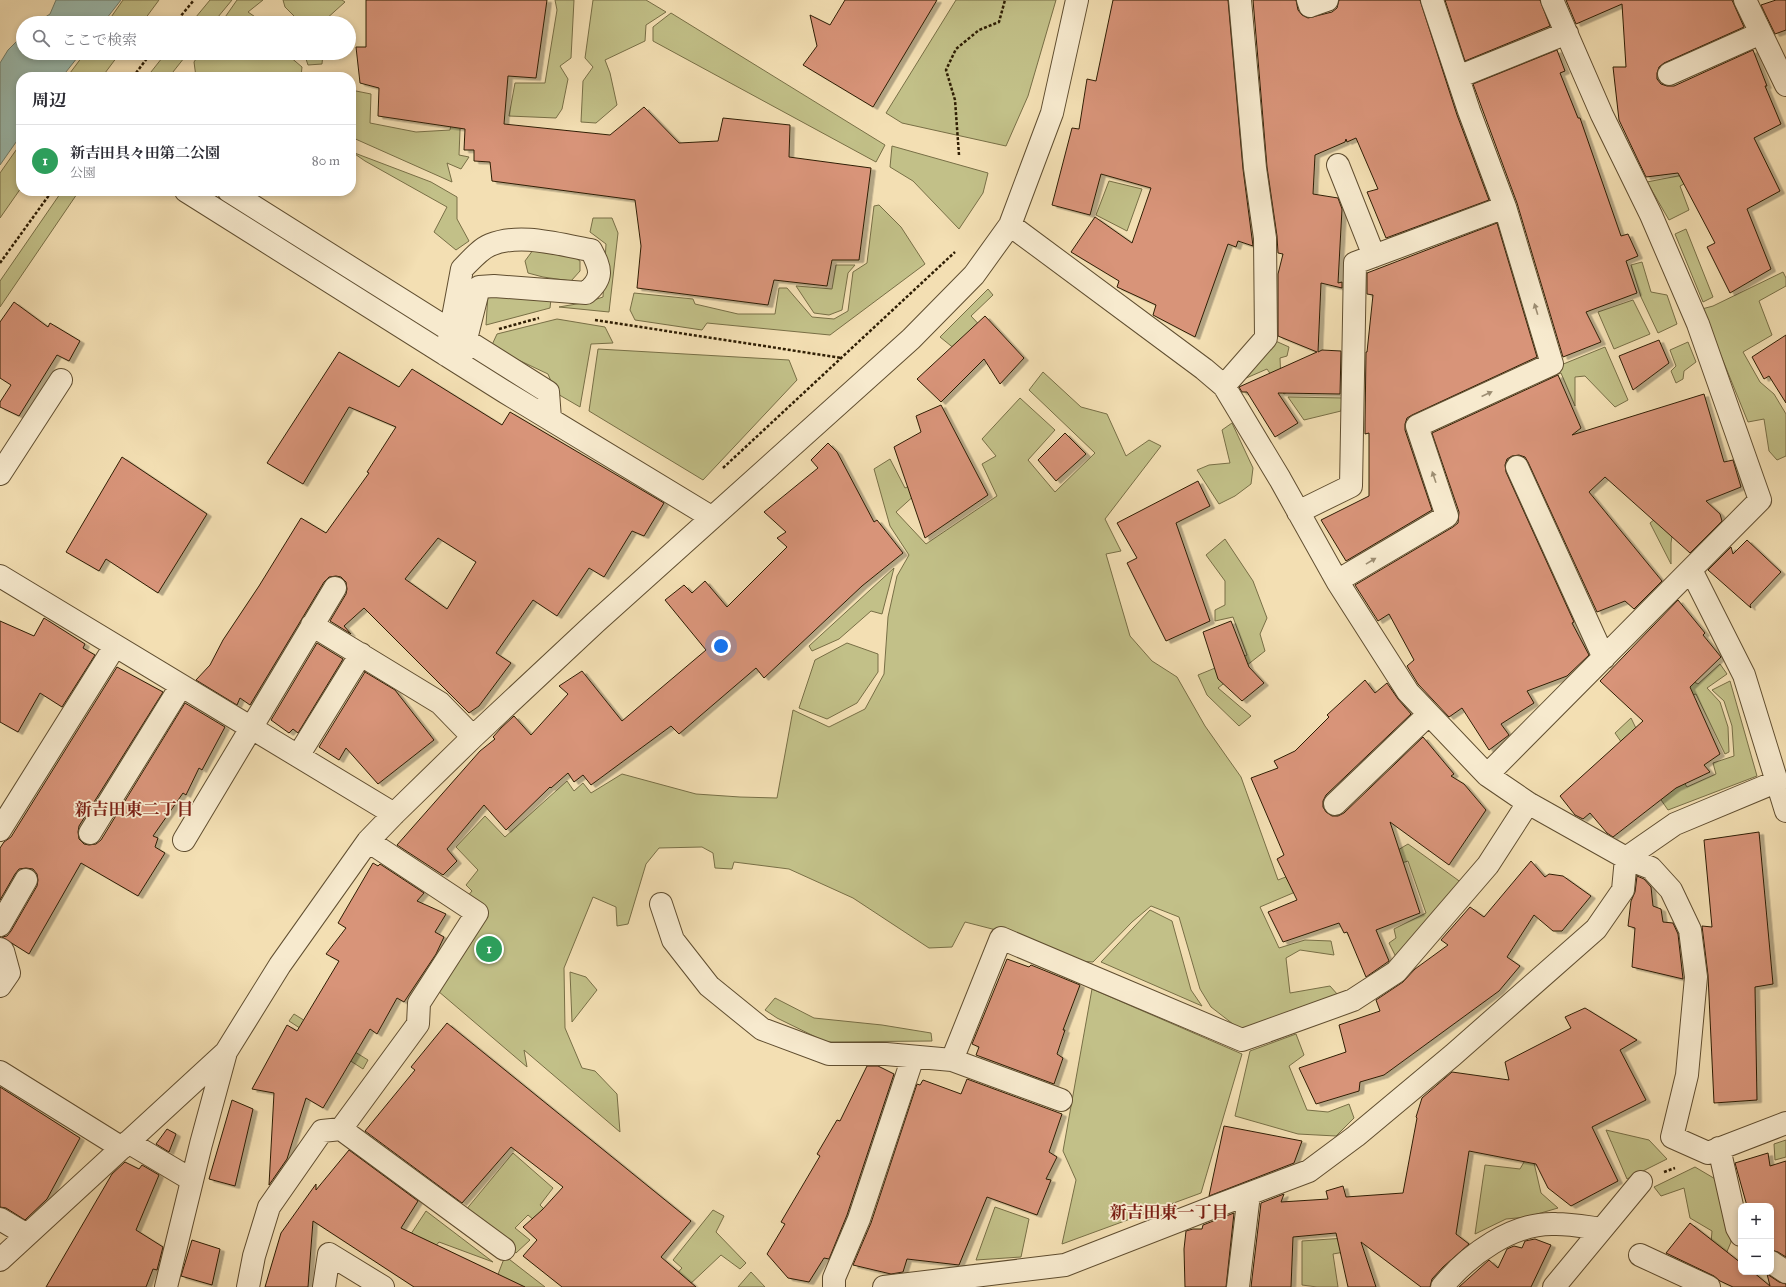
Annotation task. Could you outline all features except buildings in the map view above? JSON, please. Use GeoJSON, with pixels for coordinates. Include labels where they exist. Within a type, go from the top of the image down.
{"type":"FeatureCollection","features":[{"type":"Feature","properties":{"kind":"street"},"geometry":{"type":"LineString","coordinates":[[0,1260],[226,1052],[280,965],[368,841],[394,814],[473,737],[711,517],[912,339],[974,274],[1010,225],[1052,112],[1077,0]]}},
{"type":"Feature","properties":{"kind":"street"},"geometry":{"type":"LineString","coordinates":[[1224,386],[1266,338],[1265,238],[1255,168],[1240,0]]}},
{"type":"Feature","properties":{"kind":"street"},"geometry":{"type":"LineString","coordinates":[[1308,0],[1310,6],[1327,0]]}},
{"type":"Feature","properties":{"kind":"street"},"geometry":{"type":"LineString","coordinates":[[1337,581],[1447,516],[1417,426],[1552,364],[1505,207],[1432,0]]}},
{"type":"Feature","properties":{"kind":"street"},"geometry":{"type":"LineString","coordinates":[[1488,775],[1760,500],[1698,324],[1651,216],[1602,115],[1552,0]]}},
{"type":"Feature","properties":{"kind":"street"},"geometry":{"type":"LineString","coordinates":[[1745,0],[1786,85]]}},
{"type":"Feature","properties":{"kind":"street"},"geometry":{"type":"LineString","coordinates":[[1458,77],[1567,33]]}},
{"type":"Feature","properties":{"kind":"street"},"geometry":{"type":"LineString","coordinates":[[1669,74],[1761,33]]}},
{"type":"Feature","properties":{"kind":"street"},"geometry":{"type":"LineString","coordinates":[[1338,165],[1374,256]]}},
{"type":"Feature","properties":{"kind":"street"},"geometry":{"type":"LineString","coordinates":[[194,196],[453,359],[711,517]]}},
{"type":"Feature","properties":{"kind":"street"},"geometry":{"type":"LineString","coordinates":[[237,196],[548,392],[550,419]]}},
{"type":"Feature","properties":{"kind":"street"},"geometry":{"type":"LineString","coordinates":[[1298,512],[1351,486],[1355,263],[1505,207]]}},
{"type":"Feature","properties":{"kind":"street"},"geometry":{"type":"LineString","coordinates":[[1010,225],[1204,368],[1224,386],[1280,480],[1337,581],[1408,692],[1488,775],[1528,803],[1626,858],[1651,868],[1671,890],[1690,930],[1696,977],[1687,1076],[1672,1137],[1708,1154],[1738,1230]]}},
{"type":"Feature","properties":{"kind":"street"},"geometry":{"type":"LineString","coordinates":[[453,359],[465,341],[479,287],[494,286],[586,293],[596,284],[600,267],[591,250],[537,241],[514,240],[489,245],[462,269],[465,341]]}},
{"type":"Feature","properties":{"kind":"street"},"geometry":{"type":"LineString","coordinates":[[0,474],[60,380]]}},
{"type":"Feature","properties":{"kind":"street"},"geometry":{"type":"LineString","coordinates":[[1517,467],[1604,658]]}},
{"type":"Feature","properties":{"kind":"street"},"geometry":{"type":"LineString","coordinates":[[1691,570],[1744,675],[1786,811]]}},
{"type":"Feature","properties":{"kind":"street"},"geometry":{"type":"LineString","coordinates":[[0,576],[394,814]]}},
{"type":"Feature","properties":{"kind":"street"},"geometry":{"type":"LineString","coordinates":[[184,840],[250,727],[335,588]]}},
{"type":"Feature","properties":{"kind":"street"},"geometry":{"type":"LineString","coordinates":[[312,625],[440,703],[473,737]]}},
{"type":"Feature","properties":{"kind":"street"},"geometry":{"type":"LineString","coordinates":[[0,830],[115,646]]}},
{"type":"Feature","properties":{"kind":"street"},"geometry":{"type":"LineString","coordinates":[[298,756],[361,654]]}},
{"type":"Feature","properties":{"kind":"street"},"geometry":{"type":"LineString","coordinates":[[90,833],[181,686]]}},
{"type":"Feature","properties":{"kind":"street"},"geometry":{"type":"LineString","coordinates":[[1335,804],[1429,714]]}},
{"type":"Feature","properties":{"kind":"street"},"geometry":{"type":"LineString","coordinates":[[1626,858],[1675,824],[1778,782]]}},
{"type":"Feature","properties":{"kind":"street"},"geometry":{"type":"LineString","coordinates":[[952,1060],[1001,938],[1242,1040],[1353,1000],[1396,972],[1488,865],[1528,803]]}},
{"type":"Feature","properties":{"kind":"street"},"geometry":{"type":"LineString","coordinates":[[341,1129],[418,1024],[419,1003],[477,913],[368,841]]}},
{"type":"Feature","properties":{"kind":"street"},"geometry":{"type":"LineString","coordinates":[[884,1287],[1065,1265],[1309,1171],[1356,1136],[1453,1055],[1596,929],[1624,890],[1626,858]]}},
{"type":"Feature","properties":{"kind":"street"},"geometry":{"type":"LineString","coordinates":[[0,925],[26,880]]}},
{"type":"Feature","properties":{"kind":"street"},"geometry":{"type":"LineString","coordinates":[[661,904],[673,940],[708,986],[762,1029],[829,1054],[886,1054],[952,1060],[1061,1100]]}},
{"type":"Feature","properties":{"kind":"street"},"geometry":{"type":"LineString","coordinates":[[0,949],[3,952],[9,973],[0,986]]}},
{"type":"Feature","properties":{"kind":"street"},"geometry":{"type":"LineString","coordinates":[[166,1287],[192,1180],[226,1052]]}},
{"type":"Feature","properties":{"kind":"street"},"geometry":{"type":"LineString","coordinates":[[834,1287],[834,1278],[859,1219],[913,1057]]}},
{"type":"Feature","properties":{"kind":"street"},"geometry":{"type":"LineString","coordinates":[[0,1072],[125,1145],[192,1180]]}},
{"type":"Feature","properties":{"kind":"street"},"geometry":{"type":"LineString","coordinates":[[1708,1154],[1786,1123]]}},
{"type":"Feature","properties":{"kind":"street"},"geometry":{"type":"LineString","coordinates":[[248,1287],[254,1256],[269,1207],[322,1131],[341,1129],[504,1249]]}},
{"type":"Feature","properties":{"kind":"street"},"geometry":{"type":"LineString","coordinates":[[1554,1287],[1641,1182]]}},
{"type":"Feature","properties":{"kind":"street"},"geometry":{"type":"LineString","coordinates":[[1238,1287],[1249,1194]]}},
{"type":"Feature","properties":{"kind":"street"},"geometry":{"type":"LineString","coordinates":[[0,1219],[27,1235]]}},
{"type":"Feature","properties":{"kind":"street"},"geometry":{"type":"LineString","coordinates":[[1442,1287],[1482,1248],[1518,1229],[1555,1223],[1602,1229]]}},
{"type":"Feature","properties":{"kind":"street"},"geometry":{"type":"LineString","coordinates":[[324,1287],[329,1254],[384,1287]]}},
{"type":"Feature","properties":{"kind":"street"},"geometry":{"type":"LineString","coordinates":[[1640,1255],[1709,1287]]}},
{"type":"Feature","properties":{"kind":"street"},"geometry":{"type":"LineString","coordinates":[[1774,1264],[1786,1272]]}},
{"type":"Feature","properties":{"kind":"path"},"geometry":{"type":"LineString","coordinates":[[181,16],[194,0]]}},
{"type":"Feature","properties":{"kind":"path"},"geometry":{"type":"LineString","coordinates":[[959,155],[955,100],[946,70],[956,49],[979,30],[999,22],[1004,0]]}},
{"type":"Feature","properties":{"kind":"path"},"geometry":{"type":"LineString","coordinates":[[137,72],[146,60]]}},
{"type":"Feature","properties":{"kind":"path"},"geometry":{"type":"LineString","coordinates":[[0,263],[48,196]]}},
{"type":"Feature","properties":{"kind":"path"},"geometry":{"type":"LineString","coordinates":[[720,471],[959,247]]}},
{"type":"Feature","properties":{"kind":"path"},"geometry":{"type":"LineString","coordinates":[[465,341],[501,328],[543,317]]}},
{"type":"Feature","properties":{"kind":"path"},"geometry":{"type":"LineString","coordinates":[[588,318],[842,358]]}},
{"type":"Feature","properties":{"kind":"path"},"geometry":{"type":"LineString","coordinates":[[1641,1182],[1708,1154]]}},
{"type":"Feature","properties":{"kind":"shaded area"},"geometry":{"type":"Polygon","coordinates":[[[123,0],[159,0],[147,16],[112,16],[123,0]]]}},
{"type":"Feature","properties":{"kind":"shaded area"},"geometry":{"type":"Polygon","coordinates":[[[210,0],[232,0],[219,16],[197,16],[210,0]]]}},
{"type":"Feature","properties":{"kind":"shaded area"},"geometry":{"type":"Polygon","coordinates":[[[237,0],[263,0],[248,12],[254,16],[226,16],[237,0]]]}},
{"type":"Feature","properties":{"kind":"shaded area"},"geometry":{"type":"Polygon","coordinates":[[[283,0],[342,0],[345,2],[329,16],[294,16],[285,7],[283,0]]]}},
{"type":"Feature","properties":{"kind":"shaded area"},"geometry":{"type":"Polygon","coordinates":[[[555,0],[574,0],[571,58],[560,66],[568,79],[562,109],[556,118],[509,116],[515,83],[545,83],[557,10],[555,0]]]}},
{"type":"Feature","properties":{"kind":"shaded area"},"geometry":{"type":"Polygon","coordinates":[[[593,0],[646,0],[666,12],[646,25],[645,41],[605,60],[610,73],[617,105],[596,123],[581,122],[583,81],[593,67],[585,58],[593,0]]]}},
{"type":"Feature","properties":{"kind":"shaded area"},"geometry":{"type":"Polygon","coordinates":[[[956,0],[1056,0],[1028,96],[1006,146],[902,123],[886,113],[956,0]]]}},
{"type":"Feature","properties":{"kind":"shaded area"},"geometry":{"type":"Polygon","coordinates":[[[671,13],[885,145],[876,162],[653,41],[653,27],[671,13]]]}},
{"type":"Feature","properties":{"kind":"shaded area"},"geometry":{"type":"Polygon","coordinates":[[[80,60],[115,60],[106,72],[71,72],[80,60]]]}},
{"type":"Feature","properties":{"kind":"shaded area"},"geometry":{"type":"Polygon","coordinates":[[[160,60],[182,60],[173,72],[151,72],[160,60]]]}},
{"type":"Feature","properties":{"kind":"shaded area"},"geometry":{"type":"Polygon","coordinates":[[[195,60],[294,60],[302,67],[302,72],[195,72],[194,62],[195,60]]]}},
{"type":"Feature","properties":{"kind":"shaded area"},"geometry":{"type":"Polygon","coordinates":[[[306,60],[322,60],[322,64],[308,65],[306,60]]]}},
{"type":"Feature","properties":{"kind":"shaded area"},"geometry":{"type":"Polygon","coordinates":[[[356,91],[371,94],[370,123],[416,132],[450,130],[455,105],[461,106],[459,155],[469,157],[461,169],[447,163],[452,182],[356,139],[356,91]]]}},
{"type":"Feature","properties":{"kind":"shaded area"},"geometry":{"type":"Polygon","coordinates":[[[892,146],[988,173],[983,193],[959,229],[913,181],[890,167],[892,146]]]}},
{"type":"Feature","properties":{"kind":"shaded area"},"geometry":{"type":"Polygon","coordinates":[[[16,150],[16,195],[0,218],[0,173],[16,150]]]}},
{"type":"Feature","properties":{"kind":"shaded area"},"geometry":{"type":"Polygon","coordinates":[[[1745,153],[1680,186],[1689,210],[1669,220],[1647,182],[1683,175],[1745,153]]]}},
{"type":"Feature","properties":{"kind":"shaded area"},"geometry":{"type":"Polygon","coordinates":[[[356,154],[431,182],[457,197],[457,219],[469,241],[456,250],[434,232],[447,207],[365,161],[356,154]]]}},
{"type":"Feature","properties":{"kind":"shaded area"},"geometry":{"type":"Polygon","coordinates":[[[1109,181],[1142,189],[1127,231],[1096,215],[1109,181]]]}},
{"type":"Feature","properties":{"kind":"shaded area"},"geometry":{"type":"Polygon","coordinates":[[[59,196],[76,196],[0,307],[0,281],[59,196]]]}},
{"type":"Feature","properties":{"kind":"shaded area"},"geometry":{"type":"Polygon","coordinates":[[[879,205],[901,227],[925,264],[830,335],[707,323],[702,330],[635,320],[630,310],[634,293],[693,299],[695,304],[738,314],[775,314],[779,288],[787,288],[812,317],[834,319],[848,311],[853,272],[867,263],[874,206],[879,205]]]}},
{"type":"Feature","properties":{"kind":"shaded area"},"geometry":{"type":"Polygon","coordinates":[[[593,218],[612,218],[618,233],[609,312],[559,307],[588,302],[603,297],[606,244],[590,232],[593,218]]]}},
{"type":"Feature","properties":{"kind":"shaded area"},"geometry":{"type":"Polygon","coordinates":[[[1686,229],[1713,297],[1703,302],[1675,234],[1686,229]]]}},
{"type":"Feature","properties":{"kind":"shaded area"},"geometry":{"type":"Polygon","coordinates":[[[533,250],[571,255],[580,261],[580,271],[571,281],[528,273],[525,261],[533,250]]]}},
{"type":"Feature","properties":{"kind":"shaded area"},"geometry":{"type":"Polygon","coordinates":[[[1642,262],[1651,292],[1667,295],[1677,324],[1658,333],[1641,297],[1631,265],[1642,262]]]}},
{"type":"Feature","properties":{"kind":"shaded area"},"geometry":{"type":"Polygon","coordinates":[[[836,265],[855,265],[848,273],[842,310],[829,315],[814,313],[796,286],[832,289],[836,265]]]}},
{"type":"Feature","properties":{"kind":"shaded area"},"geometry":{"type":"Polygon","coordinates":[[[1783,272],[1786,278],[1786,286],[1759,301],[1772,335],[1743,352],[1760,382],[1774,394],[1786,414],[1786,456],[1777,460],[1769,451],[1764,419],[1748,422],[1702,309],[1713,306],[1783,272]]]}},
{"type":"Feature","properties":{"kind":"shaded area"},"geometry":{"type":"Polygon","coordinates":[[[988,289],[993,295],[971,316],[988,334],[966,358],[940,337],[988,289]]]}},
{"type":"Feature","properties":{"kind":"shaded area"},"geometry":{"type":"Polygon","coordinates":[[[488,294],[551,299],[550,308],[486,325],[488,294]]]}},
{"type":"Feature","properties":{"kind":"shaded area"},"geometry":{"type":"Polygon","coordinates":[[[1633,300],[1650,334],[1614,349],[1598,312],[1633,300]]]}},
{"type":"Feature","properties":{"kind":"shaded area"},"geometry":{"type":"Polygon","coordinates":[[[557,319],[605,327],[613,343],[591,344],[580,407],[556,393],[548,374],[491,347],[497,334],[557,319]]]}},
{"type":"Feature","properties":{"kind":"shaded area"},"geometry":{"type":"Polygon","coordinates":[[[1271,339],[1289,347],[1287,356],[1280,358],[1281,382],[1287,392],[1284,394],[1267,369],[1244,379],[1271,339]]]}},
{"type":"Feature","properties":{"kind":"shaded area"},"geometry":{"type":"Polygon","coordinates":[[[1688,342],[1696,362],[1684,371],[1683,379],[1676,383],[1671,371],[1676,366],[1670,350],[1688,342]]]}},
{"type":"Feature","properties":{"kind":"shaded area"},"geometry":{"type":"Polygon","coordinates":[[[1605,347],[1628,400],[1615,407],[1585,376],[1575,377],[1575,406],[1561,373],[1542,381],[1539,374],[1605,347]]]}},
{"type":"Feature","properties":{"kind":"shaded area"},"geometry":{"type":"Polygon","coordinates":[[[598,349],[789,360],[797,380],[703,480],[589,411],[598,349]]]}},
{"type":"Feature","properties":{"kind":"shaded area"},"geometry":{"type":"Polygon","coordinates":[[[1043,372],[1081,407],[1107,414],[1126,456],[1149,440],[1161,446],[1105,519],[1121,551],[1106,554],[1130,636],[1152,661],[1177,677],[1205,726],[1241,777],[1278,880],[1301,871],[1307,887],[1260,907],[1279,948],[1305,940],[1331,941],[1334,955],[1300,950],[1286,958],[1290,993],[1330,986],[1338,995],[1242,1031],[1211,1007],[1200,989],[1179,917],[1151,906],[1132,922],[1093,962],[1076,961],[1000,931],[965,922],[952,947],[929,948],[853,898],[789,869],[734,862],[732,869],[715,868],[713,853],[702,847],[659,848],[646,864],[628,924],[617,926],[616,907],[593,897],[564,968],[565,1028],[582,1068],[595,1071],[617,1094],[620,1132],[524,1050],[527,1067],[438,991],[488,915],[466,898],[472,891],[466,885],[478,870],[456,847],[485,816],[505,837],[567,781],[574,791],[583,783],[591,793],[622,774],[696,794],[777,798],[793,710],[829,727],[865,709],[884,674],[888,617],[897,576],[909,555],[890,526],[874,469],[890,459],[905,488],[914,484],[917,493],[896,512],[926,544],[997,496],[982,464],[996,456],[982,439],[1020,398],[1055,430],[1028,460],[1055,492],[1095,453],[1029,390],[1043,372]]]}},
{"type":"Feature","properties":{"kind":"shaded area"},"geometry":{"type":"Polygon","coordinates":[[[1288,397],[1343,398],[1341,411],[1304,420],[1288,397]]]}},
{"type":"Feature","properties":{"kind":"shaded area"},"geometry":{"type":"Polygon","coordinates":[[[1232,423],[1253,468],[1251,484],[1235,496],[1219,504],[1197,470],[1209,465],[1230,463],[1222,430],[1232,423]]]}},
{"type":"Feature","properties":{"kind":"shaded area"},"geometry":{"type":"Polygon","coordinates":[[[1660,515],[1674,523],[1671,543],[1671,564],[1650,523],[1660,515]]]}},
{"type":"Feature","properties":{"kind":"shaded area"},"geometry":{"type":"Polygon","coordinates":[[[1225,539],[1253,581],[1267,618],[1260,634],[1265,651],[1218,688],[1251,716],[1239,726],[1207,695],[1198,675],[1247,655],[1233,617],[1215,621],[1215,610],[1225,605],[1225,581],[1206,555],[1225,539]]]}},
{"type":"Feature","properties":{"kind":"shaded area"},"geometry":{"type":"Polygon","coordinates":[[[894,568],[882,614],[871,611],[839,639],[812,651],[809,646],[894,568]]]}},
{"type":"Feature","properties":{"kind":"shaded area"},"geometry":{"type":"Polygon","coordinates":[[[847,643],[878,654],[878,672],[857,703],[827,719],[799,708],[815,660],[847,643]]]}},
{"type":"Feature","properties":{"kind":"shaded area"},"geometry":{"type":"Polygon","coordinates":[[[1720,664],[1727,674],[1707,688],[1720,702],[1728,727],[1729,752],[1725,754],[1696,694],[1689,696],[1689,679],[1698,684],[1720,664]]]}},
{"type":"Feature","properties":{"kind":"shaded area"},"geometry":{"type":"Polygon","coordinates":[[[1730,681],[1757,776],[1668,810],[1615,733],[1631,718],[1650,757],[1679,774],[1687,787],[1716,774],[1713,763],[1734,756],[1732,726],[1724,701],[1712,690],[1730,681]]]}},
{"type":"Feature","properties":{"kind":"shaded area"},"geometry":{"type":"Polygon","coordinates":[[[1408,844],[1462,883],[1396,957],[1389,943],[1396,938],[1394,929],[1426,913],[1408,861],[1359,877],[1388,856],[1408,844]]]}},
{"type":"Feature","properties":{"kind":"shaded area"},"geometry":{"type":"Polygon","coordinates":[[[1150,910],[1172,921],[1191,990],[1202,1006],[1101,962],[1150,910]]]}},
{"type":"Feature","properties":{"kind":"shaded area"},"geometry":{"type":"Polygon","coordinates":[[[570,972],[586,977],[597,990],[572,1022],[570,972]]]}},
{"type":"Feature","properties":{"kind":"shaded area"},"geometry":{"type":"Polygon","coordinates":[[[1092,989],[1242,1054],[1201,1193],[1062,1244],[1076,1180],[1063,1151],[1092,989]]]}},
{"type":"Feature","properties":{"kind":"shaded area"},"geometry":{"type":"Polygon","coordinates":[[[775,998],[814,1018],[882,1025],[931,1033],[932,1041],[826,1042],[777,1018],[765,1010],[775,998]]]}},
{"type":"Feature","properties":{"kind":"shaded area"},"geometry":{"type":"Polygon","coordinates":[[[294,1014],[368,1060],[363,1069],[289,1021],[294,1014]]]}},
{"type":"Feature","properties":{"kind":"shaded area"},"geometry":{"type":"Polygon","coordinates":[[[1296,1034],[1304,1055],[1289,1066],[1307,1110],[1328,1112],[1349,1104],[1354,1118],[1336,1136],[1298,1134],[1235,1116],[1250,1051],[1296,1034]]]}},
{"type":"Feature","properties":{"kind":"shaded area"},"geometry":{"type":"Polygon","coordinates":[[[1606,1130],[1649,1140],[1667,1159],[1627,1179],[1606,1130]]]}},
{"type":"Feature","properties":{"kind":"shaded area"},"geometry":{"type":"Polygon","coordinates":[[[1786,1140],[1786,1157],[1775,1160],[1774,1144],[1786,1140]]]}},
{"type":"Feature","properties":{"kind":"shaded area"},"geometry":{"type":"Polygon","coordinates":[[[1531,1150],[1541,1193],[1558,1208],[1527,1217],[1506,1219],[1475,1234],[1485,1165],[1520,1169],[1531,1150]]]}},
{"type":"Feature","properties":{"kind":"shaded area"},"geometry":{"type":"Polygon","coordinates":[[[513,1153],[553,1188],[540,1205],[550,1215],[541,1226],[528,1215],[515,1228],[530,1240],[516,1253],[465,1211],[513,1153]]]}},
{"type":"Feature","properties":{"kind":"shaded area"},"geometry":{"type":"Polygon","coordinates":[[[1695,1167],[1717,1180],[1731,1242],[1723,1261],[1710,1256],[1712,1231],[1690,1218],[1684,1188],[1661,1196],[1654,1187],[1695,1167]]]}},
{"type":"Feature","properties":{"kind":"shaded area"},"geometry":{"type":"Polygon","coordinates":[[[995,1207],[1029,1219],[1021,1257],[976,1260],[995,1207]]]}},
{"type":"Feature","properties":{"kind":"shaded area"},"geometry":{"type":"Polygon","coordinates":[[[713,1210],[724,1216],[716,1232],[746,1263],[740,1269],[721,1255],[687,1287],[665,1287],[682,1268],[673,1260],[713,1210]]]}},
{"type":"Feature","properties":{"kind":"shaded area"},"geometry":{"type":"Polygon","coordinates":[[[426,1211],[493,1262],[439,1242],[427,1256],[405,1243],[426,1211]]]}},
{"type":"Feature","properties":{"kind":"shaded area"},"geometry":{"type":"Polygon","coordinates":[[[1359,1237],[1361,1249],[1333,1254],[1338,1287],[1302,1285],[1302,1241],[1359,1237]]]}},
{"type":"Feature","properties":{"kind":"shaded area"},"geometry":{"type":"Polygon","coordinates":[[[505,1256],[545,1287],[518,1287],[497,1277],[505,1256]]]}},
{"type":"Feature","properties":{"kind":"shaded area"},"geometry":{"type":"Polygon","coordinates":[[[751,1272],[765,1287],[738,1287],[751,1272]]]}},
{"type":"Feature","properties":{"kind":"water"},"geometry":{"type":"Polygon","coordinates":[[[56,0],[121,0],[108,16],[47,16],[50,14],[56,0]]]}},
{"type":"Feature","properties":{"kind":"water"},"geometry":{"type":"Polygon","coordinates":[[[16,42],[16,60],[75,60],[66,72],[16,72],[16,142],[0,165],[0,63],[8,50],[16,42]]]}},
{"type":"Feature","properties":{"kind":"place","name":"新吉田具々田第二公園"},"geometry":{"type":"Point","coordinates":[489,949]}},
{"type":"Feature","properties":{"kind":"district","name":"新吉田東二丁目"},"geometry":{"type":"Point","coordinates":[134,809]}},
{"type":"Feature","properties":{"kind":"district","name":"新吉田東一丁目"},"geometry":{"type":"Point","coordinates":[1169,1212]}}]}
